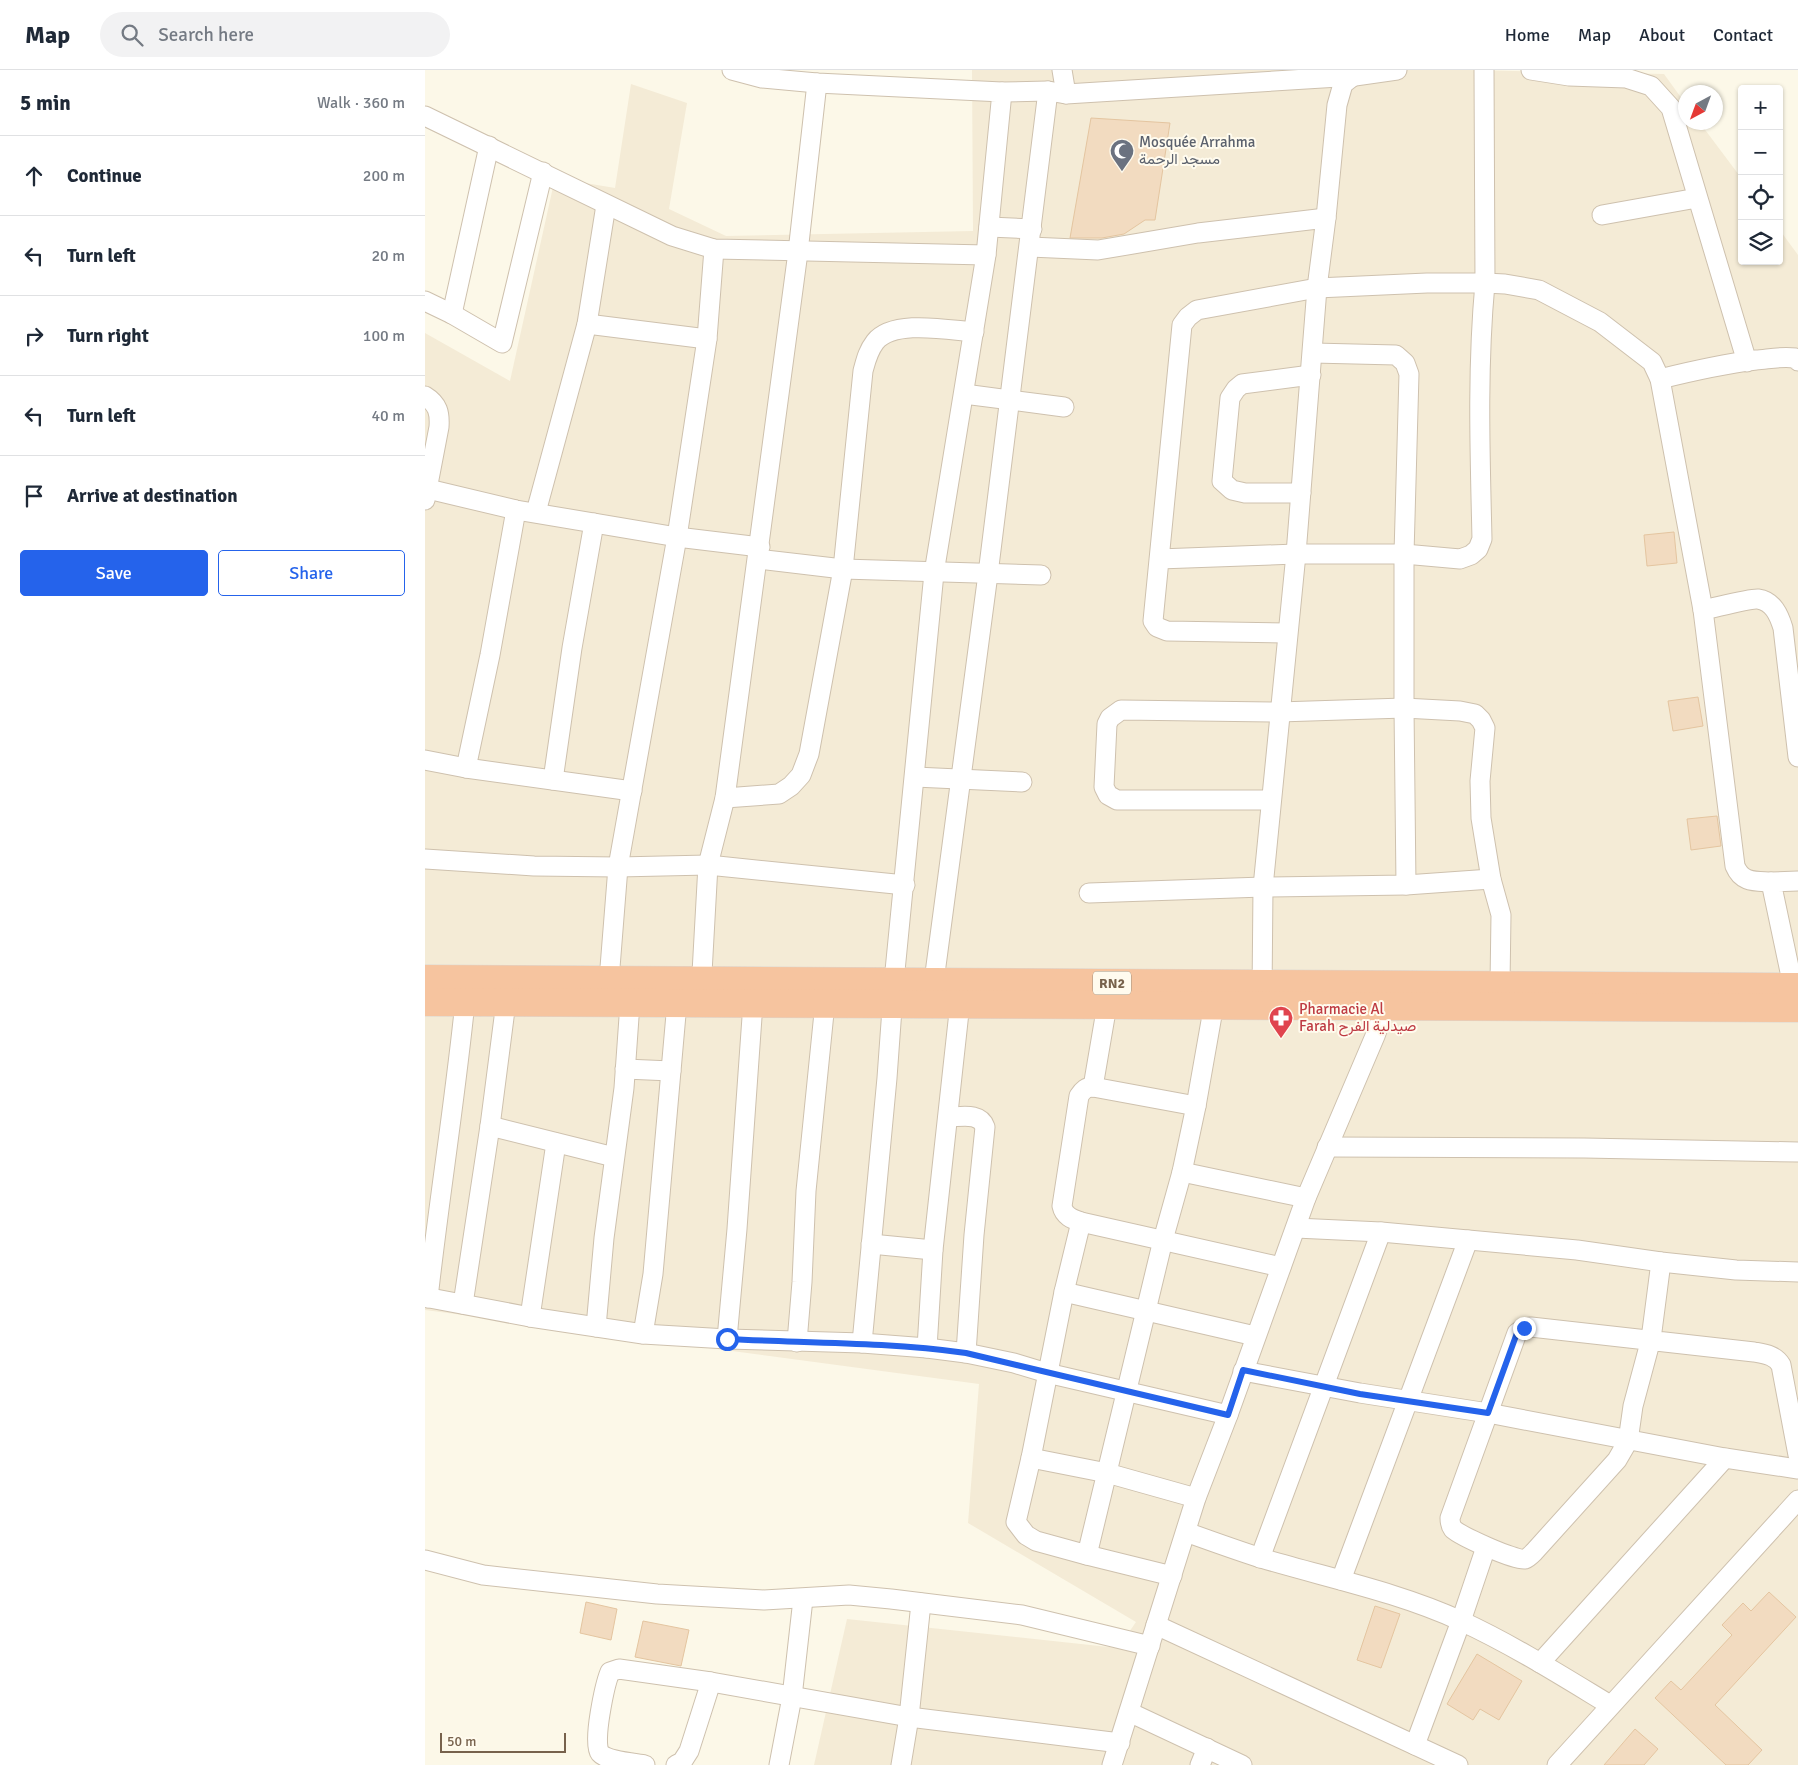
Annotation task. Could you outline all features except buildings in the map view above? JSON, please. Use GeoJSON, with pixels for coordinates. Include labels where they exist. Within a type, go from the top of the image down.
{"type":"FeatureCollection","features":[{"type":"Feature","properties":{"kind":"highway","name":"RN2"},"geometry":{"type":"LineString","coordinates":[[425,979],[609,980],[693,995],[753,1003],[825,1003],[893,992],[934,981],[1262,994],[1796,994]]}},
{"type":"Feature","properties":{"kind":"highway","name":"RN2"},"geometry":{"type":"LineString","coordinates":[[1383,995],[1500,984],[1796,994]]}},
{"type":"Feature","properties":{"kind":"highway","name":"RN2"},"geometry":{"type":"LineString","coordinates":[[425,1002],[630,1003],[693,995],[893,992],[960,1003],[1214,1004],[1262,994]]}},
{"type":"Feature","properties":{"kind":"street"},"geometry":{"type":"LineString","coordinates":[[732,70],[762,78],[817,83],[1001,92],[1057,92],[1397,70]]}},
{"type":"Feature","properties":{"kind":"street"},"geometry":{"type":"LineString","coordinates":[[934,981],[1031,238],[1062,70]]}},
{"type":"Feature","properties":{"kind":"street"},"geometry":{"type":"LineString","coordinates":[[1159,560],[1296,554],[1404,554],[1459,559],[1471,555],[1478,549],[1482,539],[1479,429],[1481,326],[1485,284],[1483,70]]}},
{"type":"Feature","properties":{"kind":"street"},"geometry":{"type":"LineString","coordinates":[[1531,70],[1569,76],[1626,78],[1651,86],[1671,108],[1747,362]]}},
{"type":"Feature","properties":{"kind":"street"},"geometry":{"type":"LineString","coordinates":[[1262,994],[1263,886],[1296,554],[1317,288],[1337,105],[1343,84],[1358,73]]}},
{"type":"Feature","properties":{"kind":"street"},"geometry":{"type":"LineString","coordinates":[[643,1334],[653,1274],[671,1071],[693,995],[708,865],[725,798],[798,252],[817,83]]}},
{"type":"Feature","properties":{"kind":"street"},"geometry":{"type":"LineString","coordinates":[[861,1343],[934,573],[986,255],[1001,92]]}},
{"type":"Feature","properties":{"kind":"street"},"geometry":{"type":"LineString","coordinates":[[425,116],[672,236],[714,249],[986,255]]}},
{"type":"Feature","properties":{"kind":"street"},"geometry":{"type":"LineString","coordinates":[[453,314],[489,146]]}},
{"type":"Feature","properties":{"kind":"street"},"geometry":{"type":"LineString","coordinates":[[425,301],[453,314],[502,343],[543,172]]}},
{"type":"Feature","properties":{"kind":"street"},"geometry":{"type":"LineString","coordinates":[[1602,214],[1697,198]]}},
{"type":"Feature","properties":{"kind":"street"},"geometry":{"type":"LineString","coordinates":[[536,512],[587,324],[607,205]]}},
{"type":"Feature","properties":{"kind":"street"},"geometry":{"type":"LineString","coordinates":[[989,227],[1031,238],[1098,250],[1198,234],[1326,218]]}},
{"type":"Feature","properties":{"kind":"street"},"geometry":{"type":"LineString","coordinates":[[609,980],[618,868],[677,536],[707,339],[714,249]]}},
{"type":"Feature","properties":{"kind":"street"},"geometry":{"type":"LineString","coordinates":[[1287,633],[1167,632],[1157,627],[1153,621],[1182,325],[1188,316],[1197,310],[1317,288],[1427,283],[1505,284],[1539,290],[1600,322],[1652,362],[1660,379],[1703,610],[1735,866],[1738,874],[1753,881],[1798,881]]}},
{"type":"Feature","properties":{"kind":"street"},"geometry":{"type":"LineString","coordinates":[[587,324],[707,339]]}},
{"type":"Feature","properties":{"kind":"street"},"geometry":{"type":"LineString","coordinates":[[725,798],[779,794],[791,786],[801,775],[809,754],[843,570],[863,371],[868,354],[876,340],[888,332],[907,328],[974,332]]}},
{"type":"Feature","properties":{"kind":"street"},"geometry":{"type":"LineString","coordinates":[[1313,353],[1396,355],[1405,363],[1409,374],[1404,554],[1406,885]]}},
{"type":"Feature","properties":{"kind":"street"},"geometry":{"type":"LineString","coordinates":[[1660,379],[1702,368],[1785,357],[1795,358],[1798,361]]}},
{"type":"Feature","properties":{"kind":"street"},"geometry":{"type":"LineString","coordinates":[[1301,493],[1245,493],[1232,490],[1221,481],[1230,398],[1236,389],[1242,384],[1311,375]]}},
{"type":"Feature","properties":{"kind":"street"},"geometry":{"type":"LineString","coordinates":[[964,394],[1064,407]]}},
{"type":"Feature","properties":{"kind":"street"},"geometry":{"type":"LineString","coordinates":[[425,396],[437,405],[440,416],[426,495],[677,536],[843,570],[1041,575]]}},
{"type":"Feature","properties":{"kind":"street"},"geometry":{"type":"LineString","coordinates":[[466,768],[516,510]]}},
{"type":"Feature","properties":{"kind":"street"},"geometry":{"type":"LineString","coordinates":[[553,780],[571,648],[594,523]]}},
{"type":"Feature","properties":{"kind":"street"},"geometry":{"type":"LineString","coordinates":[[1703,610],[1758,599],[1769,604],[1779,614],[1783,628],[1798,757]]}},
{"type":"Feature","properties":{"kind":"street"},"geometry":{"type":"LineString","coordinates":[[1271,800],[1117,800],[1108,795],[1104,787],[1107,724],[1110,718],[1121,710],[1279,712],[1404,708],[1460,711],[1475,714],[1485,728],[1480,781],[1481,818],[1491,879],[1501,915],[1500,984]]}},
{"type":"Feature","properties":{"kind":"street"},"geometry":{"type":"LineString","coordinates":[[425,760],[466,768],[632,791]]}},
{"type":"Feature","properties":{"kind":"street"},"geometry":{"type":"LineString","coordinates":[[915,776],[1022,782]]}},
{"type":"Feature","properties":{"kind":"street"},"geometry":{"type":"LineString","coordinates":[[425,859],[534,866],[618,868],[708,865],[905,886]]}},
{"type":"Feature","properties":{"kind":"street"},"geometry":{"type":"LineString","coordinates":[[1089,893],[1263,886],[1406,885],[1491,879]]}},
{"type":"Feature","properties":{"kind":"street"},"geometry":{"type":"LineString","coordinates":[[1771,882],[1796,994]]}},
{"type":"Feature","properties":{"kind":"street"},"geometry":{"type":"LineString","coordinates":[[1113,1765],[1196,1498],[1306,1198],[1375,1036],[1383,995]]}},
{"type":"Feature","properties":{"kind":"street"},"geometry":{"type":"LineString","coordinates":[[465,1002],[455,1094],[426,1297],[531,1317],[643,1334],[797,1342],[861,1343],[966,1353],[1228,1415]]}},
{"type":"Feature","properties":{"kind":"street"},"geometry":{"type":"LineString","coordinates":[[463,1304],[490,1126],[506,1002]]}},
{"type":"Feature","properties":{"kind":"street"},"geometry":{"type":"LineString","coordinates":[[596,1326],[625,1069],[630,1003]]}},
{"type":"Feature","properties":{"kind":"street"},"geometry":{"type":"LineString","coordinates":[[727,1339],[753,1003]]}},
{"type":"Feature","properties":{"kind":"street"},"geometry":{"type":"LineString","coordinates":[[797,1342],[806,1191],[825,1003]]}},
{"type":"Feature","properties":{"kind":"street"},"geometry":{"type":"LineString","coordinates":[[927,1348],[933,1250],[960,1003]]}},
{"type":"Feature","properties":{"kind":"street"},"geometry":{"type":"LineString","coordinates":[[1087,1556],[1163,1240],[1182,1172],[1214,1004]]}},
{"type":"Feature","properties":{"kind":"street"},"geometry":{"type":"LineString","coordinates":[[1093,1087],[1107,1005]]}},
{"type":"Feature","properties":{"kind":"street"},"geometry":{"type":"LineString","coordinates":[[625,1069],[671,1071]]}},
{"type":"Feature","properties":{"kind":"street"},"geometry":{"type":"LineString","coordinates":[[1196,1106],[1087,1087],[1079,1096],[1062,1206],[1063,1212],[1081,1222],[1281,1267]]}},
{"type":"Feature","properties":{"kind":"street"},"geometry":{"type":"LineString","coordinates":[[948,1117],[978,1117],[983,1120],[985,1127],[974,1234],[966,1353]]}},
{"type":"Feature","properties":{"kind":"street"},"geometry":{"type":"LineString","coordinates":[[490,1126],[614,1157]]}},
{"type":"Feature","properties":{"kind":"street"},"geometry":{"type":"LineString","coordinates":[[531,1317],[556,1143]]}},
{"type":"Feature","properties":{"kind":"street"},"geometry":{"type":"LineString","coordinates":[[1327,1148],[1584,1148],[1798,1152]]}},
{"type":"Feature","properties":{"kind":"street"},"geometry":{"type":"LineString","coordinates":[[1182,1172],[1306,1198]]}},
{"type":"Feature","properties":{"kind":"street"},"geometry":{"type":"LineString","coordinates":[[1081,1222],[1064,1292],[1031,1458],[1016,1522],[1026,1535],[1036,1540],[1087,1556],[1172,1576]]}},
{"type":"Feature","properties":{"kind":"street"},"geometry":{"type":"LineString","coordinates":[[1296,1228],[1381,1232],[1577,1250],[1736,1270],[1798,1272]]}},
{"type":"Feature","properties":{"kind":"street"},"geometry":{"type":"LineString","coordinates":[[1260,1558],[1381,1232]]}},
{"type":"Feature","properties":{"kind":"street"},"geometry":{"type":"LineString","coordinates":[[1341,1580],[1468,1240]]}},
{"type":"Feature","properties":{"kind":"street"},"geometry":{"type":"LineString","coordinates":[[871,1244],[933,1250]]}},
{"type":"Feature","properties":{"kind":"street"},"geometry":{"type":"LineString","coordinates":[[1661,1262],[1651,1340],[1633,1406],[1628,1441],[1617,1460],[1526,1559],[1520,1559],[1486,1547],[1454,1530],[1450,1524],[1450,1518],[1519,1330],[1531,1327],[1651,1340],[1754,1352],[1771,1356],[1781,1365],[1798,1455]]}},
{"type":"Feature","properties":{"kind":"street"},"geometry":{"type":"LineString","coordinates":[[1064,1292],[1255,1336]]}},
{"type":"Feature","properties":{"kind":"street"},"geometry":{"type":"LineString","coordinates":[[1243,1370],[1324,1386],[1488,1413],[1628,1441],[1798,1469]]}},
{"type":"Feature","properties":{"kind":"street"},"geometry":{"type":"LineString","coordinates":[[1031,1458],[1107,1473],[1196,1498]]}},
{"type":"Feature","properties":{"kind":"street"},"geometry":{"type":"LineString","coordinates":[[1540,1664],[1725,1458]]}},
{"type":"Feature","properties":{"kind":"street"},"geometry":{"type":"LineString","coordinates":[[1557,1765],[1798,1500]]}},
{"type":"Feature","properties":{"kind":"street"},"geometry":{"type":"LineString","coordinates":[[1186,1532],[1260,1558],[1341,1580],[1414,1603],[1461,1621],[1610,1705]]}},
{"type":"Feature","properties":{"kind":"street"},"geometry":{"type":"LineString","coordinates":[[1415,1745],[1486,1547]]}},
{"type":"Feature","properties":{"kind":"street"},"geometry":{"type":"LineString","coordinates":[[425,1560],[483,1575],[657,1594],[764,1600],[849,1595],[891,1599],[1022,1615],[1150,1646]]}},
{"type":"Feature","properties":{"kind":"street"},"geometry":{"type":"LineString","coordinates":[[779,1765],[792,1697],[803,1599]]}},
{"type":"Feature","properties":{"kind":"street"},"geometry":{"type":"LineString","coordinates":[[901,1765],[909,1717],[921,1603]]}},
{"type":"Feature","properties":{"kind":"street"},"geometry":{"type":"LineString","coordinates":[[1156,1625],[1458,1765]]}},
{"type":"Feature","properties":{"kind":"street"},"geometry":{"type":"LineString","coordinates":[[645,1765],[609,1759],[600,1753],[596,1742],[606,1682],[610,1672],[619,1668],[711,1682],[909,1717],[1120,1743]]}},
{"type":"Feature","properties":{"kind":"street"},"geometry":{"type":"LineString","coordinates":[[676,1765],[682,1762],[689,1751],[711,1682]]}},
{"type":"Feature","properties":{"kind":"street"},"geometry":{"type":"LineString","coordinates":[[1129,1712],[1204,1757],[1242,1765]]}},
{"type":"Feature","properties":{"kind":"shaded area"},"geometry":{"type":"Polygon","coordinates":[[[972,70],[1469,70],[1664,74],[1678,93],[1678,130],[1705,130],[1738,174],[1738,265],[1783,265],[1783,234],[1798,255],[1798,1765],[814,1765],[847,1619],[1118,1648],[1136,1622],[968,1523],[979,1384],[425,1310],[425,333],[510,381],[555,178],[615,188],[631,84],[687,103],[669,209],[726,236],[973,231],[972,70]]]}},
{"type":"Feature","properties":{"kind":"place","name":"Mosquée Arrahma مسجد الرحمة"},"geometry":{"type":"Point","coordinates":[1122,172]}},
{"type":"Feature","properties":{"kind":"place","name":"Pharmacie Al Farah صيدلية الفرح"},"geometry":{"type":"Point","coordinates":[1281,1039]}},
{"type":"Feature","properties":{"kind":"route"},"geometry":{"type":"LineString","coordinates":[[727,1339],[861,1343],[966,1353],[1228,1415],[1243,1370],[1360,1394],[1488,1413],[1517,1333],[1524,1328]]}}]}
